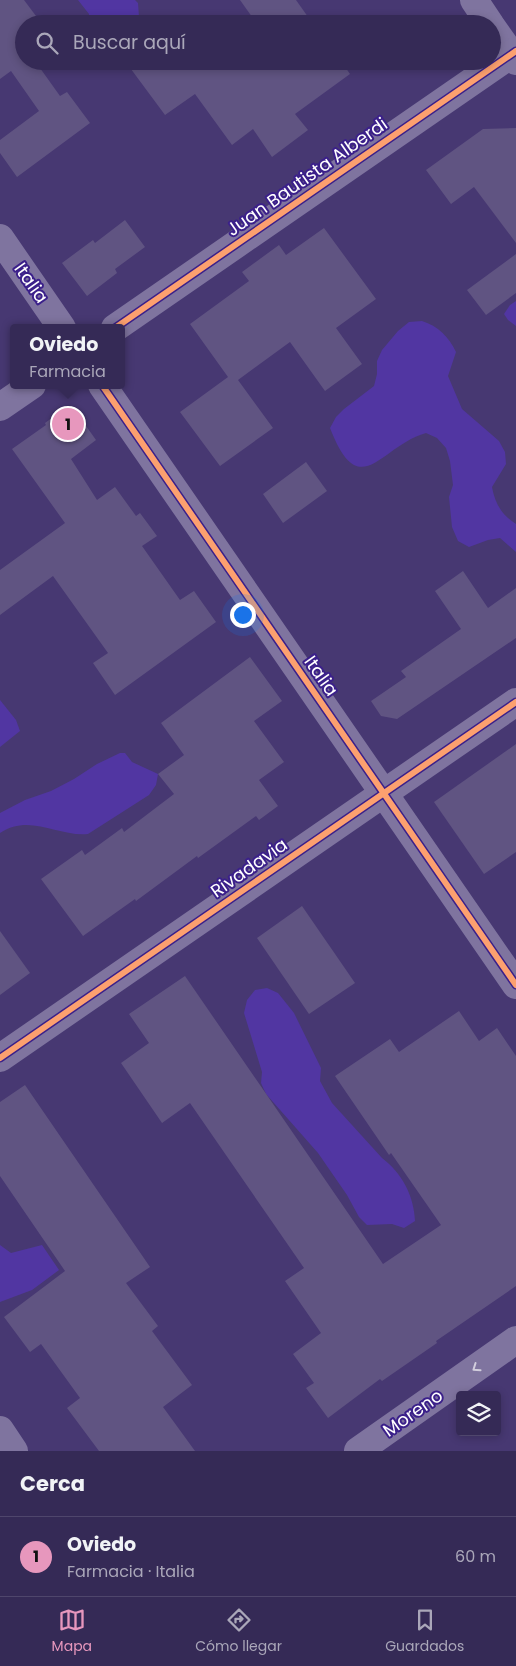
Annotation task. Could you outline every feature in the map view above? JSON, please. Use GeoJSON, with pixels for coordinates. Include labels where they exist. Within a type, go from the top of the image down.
{"type":"FeatureCollection","features":[{"type":"Feature","properties":{"kind":"street"},"geometry":{"type":"LineString","coordinates":[[474,0],[484,15]]}},
{"type":"Feature","properties":{"kind":"street"},"geometry":{"type":"LineString","coordinates":[[501,38],[514,56]]}},
{"type":"Feature","properties":{"kind":"street","name":"Juan Bautista Alberdi"},"geometry":{"type":"LineString","coordinates":[[501,65],[514,56]]}},
{"type":"Feature","properties":{"kind":"street","name":"Juan Bautista Alberdi"},"geometry":{"type":"LineString","coordinates":[[121,324],[493,70]]}},
{"type":"Feature","properties":{"kind":"street","name":"Italia"},"geometry":{"type":"LineString","coordinates":[[0,238],[59,324]]}},
{"type":"Feature","properties":{"kind":"street"},"geometry":{"type":"LineString","coordinates":[[0,407],[26,389]]}},
{"type":"Feature","properties":{"kind":"street","name":"Italia"},"geometry":{"type":"LineString","coordinates":[[105,389],[516,985]]}},
{"type":"Feature","properties":{"kind":"street","name":"Rivadavia"},"geometry":{"type":"LineString","coordinates":[[0,1058],[516,702]]}},
{"type":"Feature","properties":{"kind":"street","name":"Moreno"},"geometry":{"type":"LineString","coordinates":[[358,1451],[516,1340]]}},
{"type":"Feature","properties":{"kind":"street"},"geometry":{"type":"LineString","coordinates":[[0,1430],[14,1451]]}},
{"type":"Feature","properties":{"kind":"shaded area"},"geometry":{"type":"Polygon","coordinates":[[[78,0],[135,0],[138,3],[139,15],[89,14],[78,0]]]}},
{"type":"Feature","properties":{"kind":"shaded area"},"geometry":{"type":"Polygon","coordinates":[[[516,301],[516,326],[504,314],[510,305],[516,301]]]}},
{"type":"Feature","properties":{"kind":"shaded area"},"geometry":{"type":"Polygon","coordinates":[[[422,321],[442,333],[456,352],[448,376],[462,409],[499,441],[505,452],[506,464],[492,487],[500,508],[516,524],[516,552],[500,538],[469,547],[458,541],[452,527],[449,497],[453,485],[450,461],[446,448],[437,438],[426,433],[410,440],[372,464],[361,467],[351,463],[341,451],[330,428],[336,417],[344,409],[374,386],[377,374],[377,361],[382,350],[398,331],[409,322],[422,321]]]}},
{"type":"Feature","properties":{"kind":"shaded area"},"geometry":{"type":"Polygon","coordinates":[[[0,700],[16,720],[20,731],[0,747],[0,700]]]}},
{"type":"Feature","properties":{"kind":"shaded area"},"geometry":{"type":"Polygon","coordinates":[[[120,753],[125,753],[132,762],[158,774],[156,785],[149,795],[88,834],[77,834],[33,825],[11,827],[0,833],[0,813],[25,800],[51,791],[120,753]]]}},
{"type":"Feature","properties":{"kind":"shaded area"},"geometry":{"type":"Polygon","coordinates":[[[267,988],[278,993],[294,1013],[321,1068],[320,1081],[332,1103],[389,1164],[406,1186],[412,1203],[415,1221],[404,1228],[392,1224],[367,1225],[359,1217],[347,1195],[318,1153],[266,1094],[261,1083],[262,1072],[244,1013],[247,1000],[255,990],[267,988]]]}},
{"type":"Feature","properties":{"kind":"shaded area"},"geometry":{"type":"Polygon","coordinates":[[[0,1245],[11,1253],[42,1245],[59,1270],[32,1290],[0,1302],[0,1245]]]}},
{"type":"Feature","properties":{"kind":"building"},"geometry":{"type":"Polygon","coordinates":[[[0,0],[24,0],[35,15],[15,15],[15,70],[41,70],[60,96],[67,92],[90,123],[17,177],[0,153],[0,140],[39,111],[11,71],[0,79],[0,0]]]}},
{"type":"Feature","properties":{"kind":"building"},"geometry":{"type":"Polygon","coordinates":[[[240,0],[296,0],[307,15],[251,15],[240,0]]]}},
{"type":"Feature","properties":{"kind":"building"},"geometry":{"type":"Polygon","coordinates":[[[132,70],[347,70],[350,74],[295,114],[308,130],[272,157],[253,129],[232,145],[195,94],[165,115],[132,70]]]}},
{"type":"Feature","properties":{"kind":"building"},"geometry":{"type":"Polygon","coordinates":[[[516,128],[516,243],[474,187],[451,204],[426,170],[483,129],[516,128]]]}},
{"type":"Feature","properties":{"kind":"building"},"geometry":{"type":"Polygon","coordinates":[[[125,220],[145,247],[115,269],[117,273],[87,296],[62,263],[93,240],[95,243],[125,220]]]}},
{"type":"Feature","properties":{"kind":"building"},"geometry":{"type":"Polygon","coordinates":[[[324,228],[376,299],[336,328],[362,364],[325,391],[290,342],[238,380],[273,428],[220,466],[180,412],[228,377],[190,324],[249,281],[242,272],[279,245],[286,255],[324,228]]]}},
{"type":"Feature","properties":{"kind":"building"},"geometry":{"type":"Polygon","coordinates":[[[516,254],[516,293],[486,315],[467,290],[516,254]]]}},
{"type":"Feature","properties":{"kind":"building"},"geometry":{"type":"Polygon","coordinates":[[[60,412],[79,416],[96,440],[71,459],[97,500],[115,487],[136,516],[140,513],[157,536],[142,546],[180,600],[194,591],[216,622],[115,695],[93,663],[108,653],[53,576],[0,615],[0,570],[65,523],[12,449],[46,425],[45,423],[60,412]]]}},
{"type":"Feature","properties":{"kind":"building"},"geometry":{"type":"Polygon","coordinates":[[[306,462],[327,491],[283,523],[263,494],[306,462]]]}},
{"type":"Feature","properties":{"kind":"building"},"geometry":{"type":"Polygon","coordinates":[[[463,571],[488,608],[516,588],[516,638],[397,719],[381,716],[371,701],[406,677],[401,671],[461,629],[435,591],[463,571]]]}},
{"type":"Feature","properties":{"kind":"building"},"geometry":{"type":"Polygon","coordinates":[[[250,657],[282,701],[254,721],[284,762],[259,780],[278,806],[259,820],[256,816],[83,936],[41,879],[82,850],[85,855],[122,828],[124,832],[174,794],[158,774],[184,755],[161,723],[250,657]]]}},
{"type":"Feature","properties":{"kind":"building"},"geometry":{"type":"Polygon","coordinates":[[[516,744],[516,852],[484,874],[434,802],[516,744]]]}},
{"type":"Feature","properties":{"kind":"building"},"geometry":{"type":"Polygon","coordinates":[[[302,906],[355,983],[309,1014],[257,938],[302,906]]]}},
{"type":"Feature","properties":{"kind":"building"},"geometry":{"type":"Polygon","coordinates":[[[0,931],[30,973],[0,995],[0,931]]]}},
{"type":"Feature","properties":{"kind":"building"},"geometry":{"type":"Polygon","coordinates":[[[185,976],[383,1264],[441,1225],[391,1153],[389,1155],[335,1076],[390,1039],[399,1052],[459,1011],[479,1041],[497,1028],[516,1056],[516,1286],[382,1381],[380,1379],[328,1418],[306,1388],[314,1383],[293,1354],[321,1333],[285,1281],[304,1268],[190,1103],[162,1123],[121,1063],[149,1043],[129,1014],[185,976]]]}},
{"type":"Feature","properties":{"kind":"building"},"geometry":{"type":"Polygon","coordinates":[[[25,1085],[150,1267],[126,1283],[158,1326],[152,1331],[192,1385],[163,1407],[195,1451],[99,1451],[67,1408],[80,1398],[41,1344],[30,1352],[4,1317],[65,1271],[0,1176],[0,1102],[25,1085]]]}},
{"type":"Feature","properties":{"kind":"cycle path"},"geometry":{"type":"LineString","coordinates":[[501,61],[516,51]]}},
{"type":"Feature","properties":{"kind":"cycle path"},"geometry":{"type":"LineString","coordinates":[[121,324],[488,70]]}},
{"type":"Feature","properties":{"kind":"cycle path"},"geometry":{"type":"LineString","coordinates":[[105,389],[516,985]]}},
{"type":"Feature","properties":{"kind":"cycle path"},"geometry":{"type":"LineString","coordinates":[[0,1058],[516,702]]}},
{"type":"Feature","properties":{"kind":"place","name":"Oviedo"},"geometry":{"type":"Point","coordinates":[68,424]}}]}
